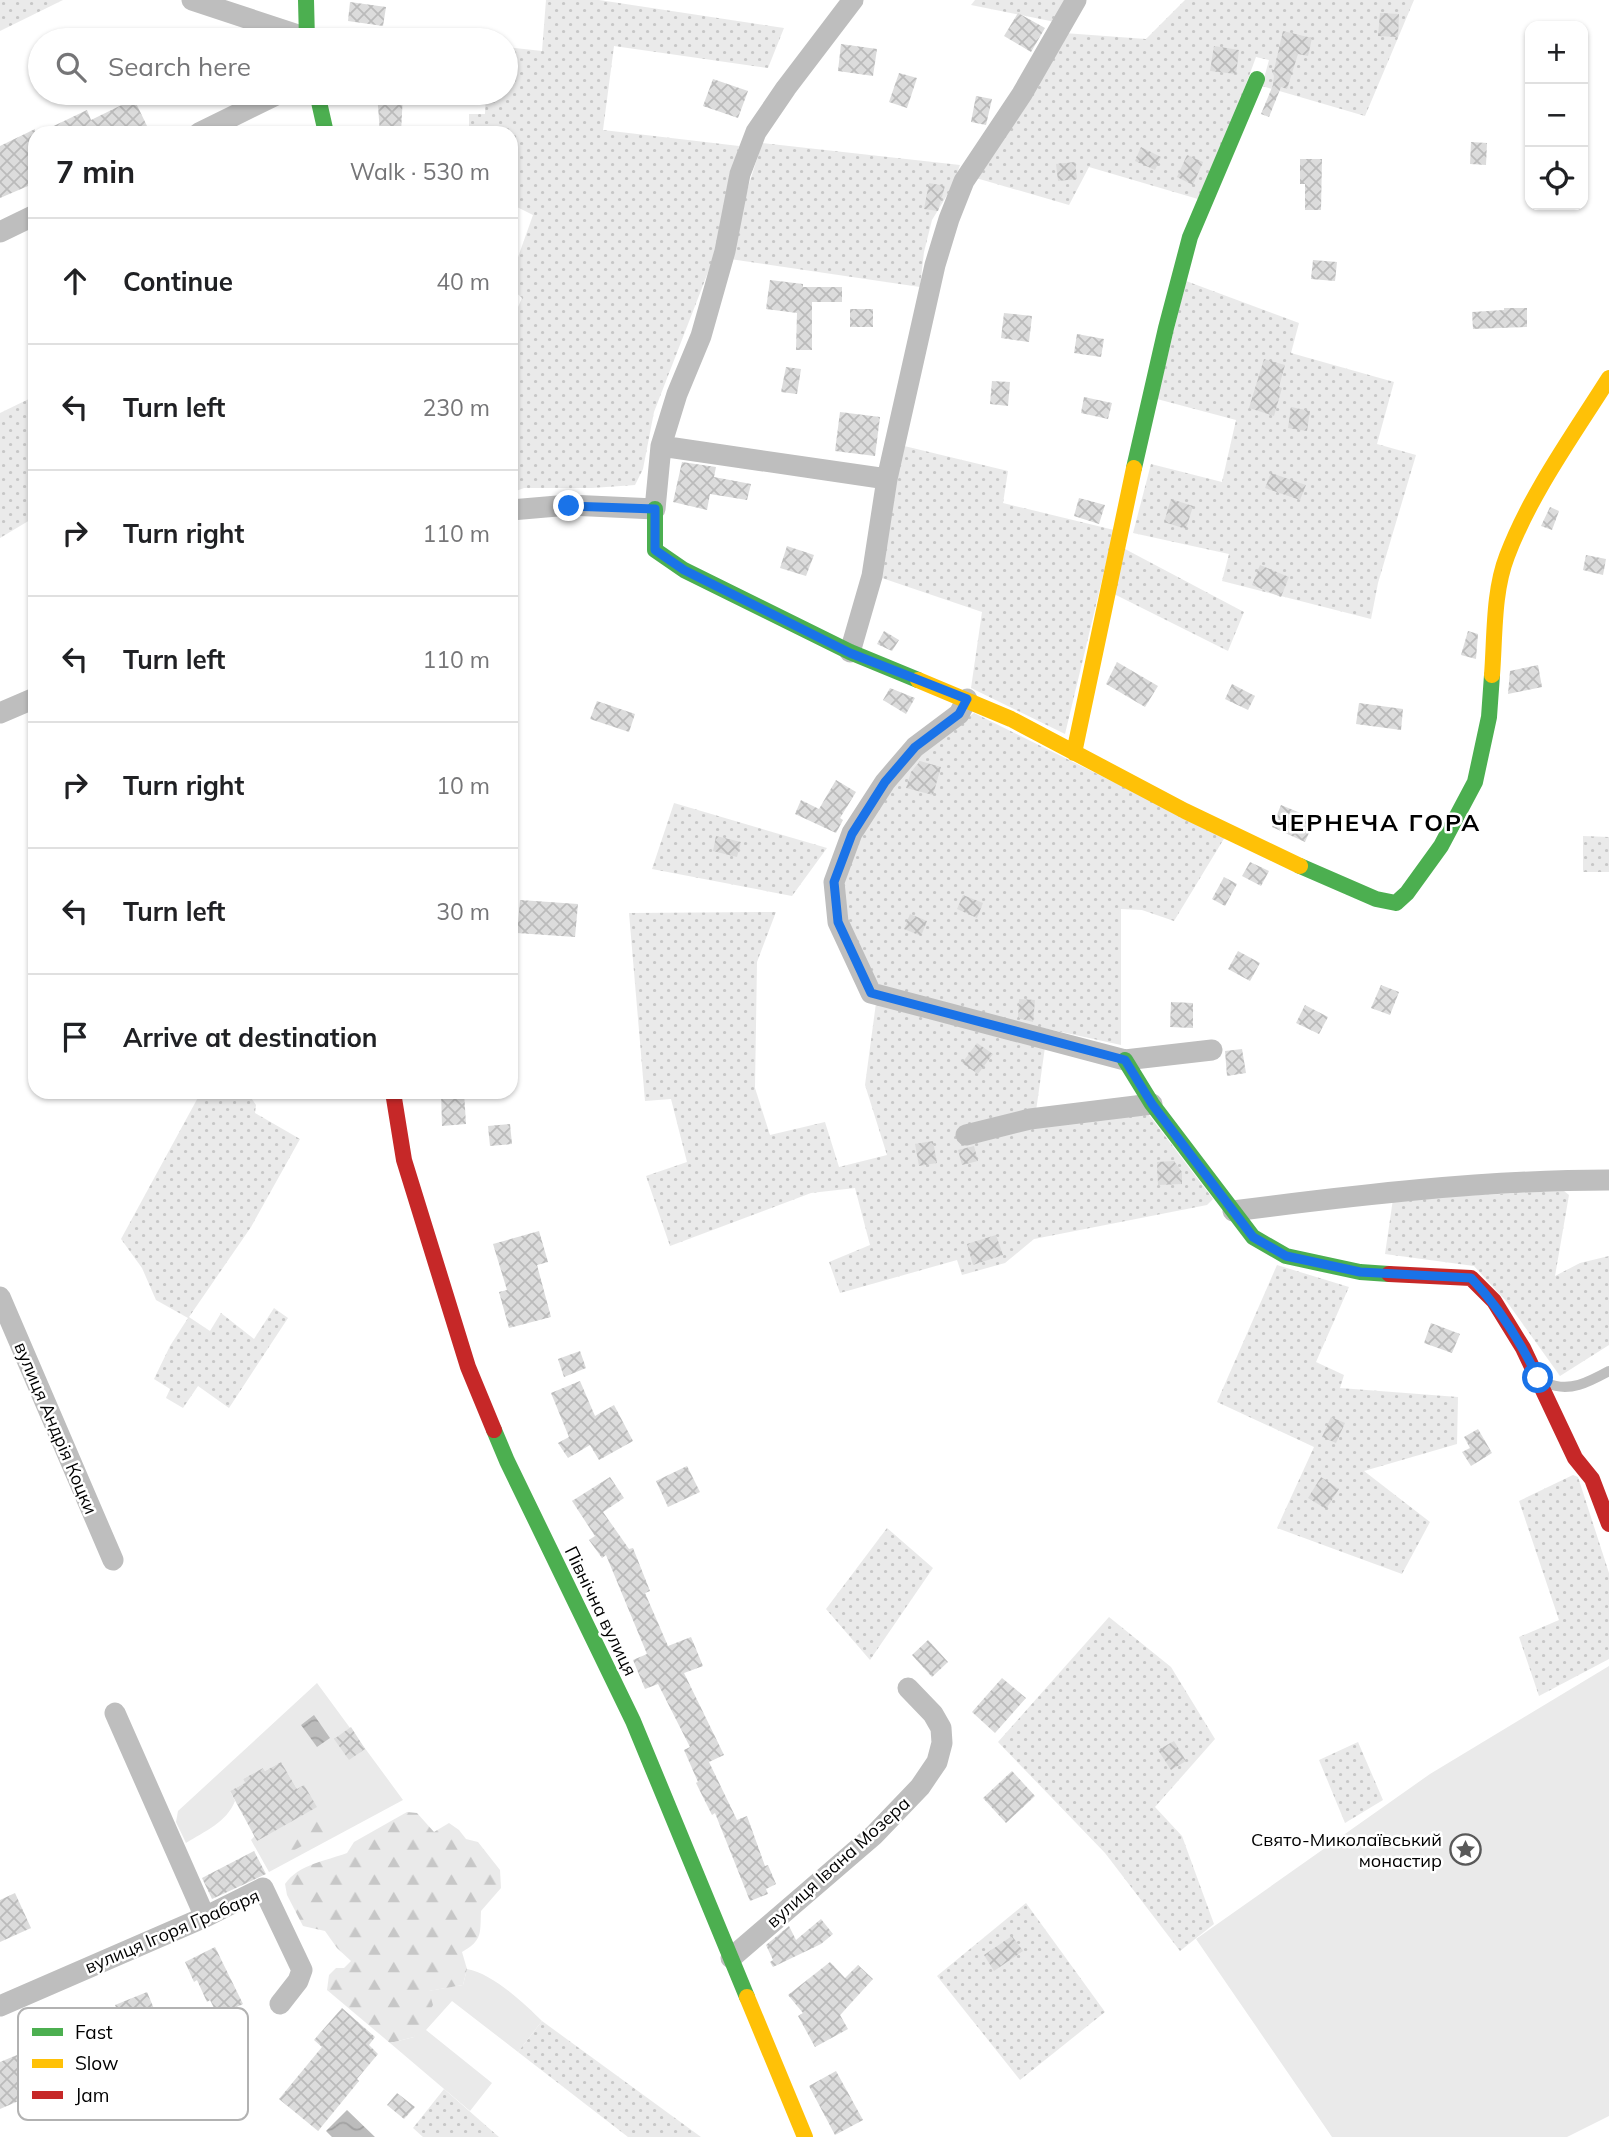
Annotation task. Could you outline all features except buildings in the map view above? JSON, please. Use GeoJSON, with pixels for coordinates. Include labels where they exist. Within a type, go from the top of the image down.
{"type":"FeatureCollection","features":[{"type":"Feature","properties":{"kind":"street"},"geometry":{"type":"LineString","coordinates":[[192,0],[275,28]]}},
{"type":"Feature","properties":{"kind":"street"},"geometry":{"type":"LineString","coordinates":[[306,0],[307,28]]}},
{"type":"Feature","properties":{"kind":"street"},"geometry":{"type":"LineString","coordinates":[[853,0],[756,132],[740,174],[725,251],[701,336],[677,394],[661,446],[655,509],[655,550],[684,570],[850,653],[1011,719],[1185,811],[1289,861],[1376,899],[1396,903],[1407,893],[1441,846],[1475,782],[1489,717],[1499,593],[1506,558],[1541,486],[1609,378]]}},
{"type":"Feature","properties":{"kind":"street"},"geometry":{"type":"LineString","coordinates":[[850,653],[872,576],[887,479],[935,265],[949,219],[964,181],[1022,94],[1076,0]]}},
{"type":"Feature","properties":{"kind":"street"},"geometry":{"type":"LineString","coordinates":[[1074,753],[1125,509],[1166,328],[1190,237],[1257,79]]}},
{"type":"Feature","properties":{"kind":"street"},"geometry":{"type":"LineString","coordinates":[[213,126],[256,105]]}},
{"type":"Feature","properties":{"kind":"street"},"geometry":{"type":"LineString","coordinates":[[320,105],[324,126]]}},
{"type":"Feature","properties":{"kind":"street"},"geometry":{"type":"LineString","coordinates":[[0,232],[28,218]]}},
{"type":"Feature","properties":{"kind":"street"},"geometry":{"type":"LineString","coordinates":[[661,446],[887,479]]}},
{"type":"Feature","properties":{"kind":"street"},"geometry":{"type":"LineString","coordinates":[[518,510],[569,506],[655,509]]}},
{"type":"Feature","properties":{"kind":"street"},"geometry":{"type":"LineString","coordinates":[[967,699],[959,714],[915,747],[885,782],[852,834],[834,882],[838,922],[871,993],[1125,1060],[1212,1050]]}},
{"type":"Feature","properties":{"kind":"street"},"geometry":{"type":"LineString","coordinates":[[0,713],[28,701]]}},
{"type":"Feature","properties":{"kind":"street"},"geometry":{"type":"LineString","coordinates":[[1125,1060],[1152,1104],[1253,1237],[1286,1256],[1360,1272],[1471,1278],[1494,1301],[1523,1349],[1575,1458],[1592,1479],[1609,1524]]}},
{"type":"Feature","properties":{"kind":"street","name":"Північна вулиця"},"geometry":{"type":"LineString","coordinates":[[394,1099],[404,1160],[468,1367],[507,1461],[634,1721],[805,2137]]}},
{"type":"Feature","properties":{"kind":"street"},"geometry":{"type":"LineString","coordinates":[[966,1135],[1030,1119],[1152,1104]]}},
{"type":"Feature","properties":{"kind":"street"},"geometry":{"type":"LineString","coordinates":[[1233,1211],[1482,1185],[1609,1180]]}},
{"type":"Feature","properties":{"kind":"street","name":"вулиця Андрія Коцки"},"geometry":{"type":"LineString","coordinates":[[0,1297],[113,1560]]}},
{"type":"Feature","properties":{"kind":"street","name":"вулиця Івана Мозера"},"geometry":{"type":"LineString","coordinates":[[731,1958],[874,1835],[920,1787],[937,1762],[942,1743],[941,1728],[933,1714],[908,1688]]}},
{"type":"Feature","properties":{"kind":"street"},"geometry":{"type":"LineString","coordinates":[[115,1713],[205,1917]]}},
{"type":"Feature","properties":{"kind":"street","name":"вулиця Ігоря Грабаря"},"geometry":{"type":"LineString","coordinates":[[0,2006],[205,1917],[263,1888],[302,1970],[298,1981],[280,2004]]}},
{"type":"Feature","properties":{"kind":"lane"},"geometry":{"type":"LineString","coordinates":[[1538,1378],[1556,1387],[1567,1388],[1609,1371]]}},
{"type":"Feature","properties":{"kind":"green space"},"geometry":{"type":"Polygon","coordinates":[[[0,0],[63,0],[0,31],[0,0]]]}},
{"type":"Feature","properties":{"kind":"green space"},"geometry":{"type":"Polygon","coordinates":[[[546,0],[599,0],[784,28],[768,68],[614,46],[603,130],[739,146],[712,262],[654,412],[643,469],[635,485],[518,490],[518,307],[522,298],[518,294],[518,257],[533,215],[518,208],[518,126],[469,126],[469,114],[485,114],[485,105],[518,105],[518,48],[542,51],[546,0]]]}},
{"type":"Feature","properties":{"kind":"green space"},"geometry":{"type":"Polygon","coordinates":[[[975,0],[1068,0],[1055,22],[971,5],[975,0]]]}},
{"type":"Feature","properties":{"kind":"green space"},"geometry":{"type":"Polygon","coordinates":[[[1185,0],[1414,0],[1365,116],[1262,86],[1269,60],[1256,57],[1231,125],[1198,199],[1089,167],[1069,205],[976,178],[1064,33],[1146,39],[1185,0]]]}},
{"type":"Feature","properties":{"kind":"green space"},"geometry":{"type":"Polygon","coordinates":[[[762,143],[960,165],[952,187],[932,220],[924,252],[920,287],[730,259],[744,200],[762,143]]]}},
{"type":"Feature","properties":{"kind":"green space"},"geometry":{"type":"Polygon","coordinates":[[[1186,281],[1299,323],[1291,353],[1394,382],[1377,444],[1416,455],[1378,583],[1371,619],[1222,581],[1229,554],[1133,533],[1151,464],[1222,482],[1236,420],[1157,399],[1186,281]]]}},
{"type":"Feature","properties":{"kind":"green space"},"geometry":{"type":"Polygon","coordinates":[[[28,399],[28,521],[0,538],[0,413],[28,399]]]}},
{"type":"Feature","properties":{"kind":"green space"},"geometry":{"type":"Polygon","coordinates":[[[900,445],[1008,471],[1003,503],[1114,530],[1065,734],[971,688],[982,612],[879,577],[900,445]]]}},
{"type":"Feature","properties":{"kind":"green space"},"geometry":{"type":"Polygon","coordinates":[[[1125,549],[1244,612],[1228,651],[1114,594],[1125,549]]]}},
{"type":"Feature","properties":{"kind":"green space"},"geometry":{"type":"Polygon","coordinates":[[[974,713],[1225,837],[1174,921],[1142,910],[1121,909],[1121,1045],[953,1008],[876,985],[845,921],[842,883],[858,837],[900,772],[932,743],[974,713]]]}},
{"type":"Feature","properties":{"kind":"green space"},"geometry":{"type":"Polygon","coordinates":[[[674,803],[827,848],[792,896],[652,869],[674,803]]]}},
{"type":"Feature","properties":{"kind":"green space"},"geometry":{"type":"Polygon","coordinates":[[[1583,836],[1609,837],[1609,872],[1583,872],[1583,836]]]}},
{"type":"Feature","properties":{"kind":"green space"},"geometry":{"type":"Polygon","coordinates":[[[776,912],[757,962],[755,1088],[770,1135],[825,1122],[839,1167],[887,1155],[865,1085],[876,1003],[1045,1047],[1036,1111],[1026,1124],[1146,1111],[1213,1199],[1207,1205],[1034,1239],[1005,1263],[962,1275],[957,1260],[840,1293],[829,1262],[870,1245],[855,1188],[811,1193],[670,1246],[646,1176],[687,1162],[671,1099],[645,1101],[629,913],[776,912]]]}},
{"type":"Feature","properties":{"kind":"green space"},"geometry":{"type":"Polygon","coordinates":[[[197,1099],[252,1099],[256,1105],[255,1113],[300,1139],[251,1227],[189,1317],[210,1331],[221,1313],[254,1339],[274,1308],[288,1318],[229,1408],[198,1386],[183,1408],[166,1398],[170,1389],[154,1379],[188,1318],[156,1300],[142,1268],[121,1239],[197,1099]]]}},
{"type":"Feature","properties":{"kind":"green space"},"geometry":{"type":"Polygon","coordinates":[[[1564,1191],[1569,1195],[1555,1276],[1580,1263],[1609,1256],[1609,1345],[1560,1376],[1507,1302],[1474,1266],[1385,1254],[1393,1199],[1564,1191]]]}},
{"type":"Feature","properties":{"kind":"green space"},"geometry":{"type":"Polygon","coordinates":[[[1277,1265],[1349,1287],[1316,1362],[1344,1375],[1340,1388],[1458,1397],[1457,1444],[1364,1471],[1430,1522],[1402,1574],[1277,1528],[1314,1447],[1217,1402],[1277,1265]]]}},
{"type":"Feature","properties":{"kind":"green space"},"geometry":{"type":"Polygon","coordinates":[[[1573,1475],[1578,1477],[1609,1573],[1609,1659],[1539,1696],[1519,1637],[1559,1620],[1519,1501],[1573,1475]]]}},
{"type":"Feature","properties":{"kind":"green space"},"geometry":{"type":"Polygon","coordinates":[[[887,1528],[933,1568],[870,1660],[826,1609],[887,1528]]]}},
{"type":"Feature","properties":{"kind":"green space"},"geometry":{"type":"Polygon","coordinates":[[[1109,1617],[1171,1667],[1215,1739],[1155,1807],[1182,1836],[1214,1924],[1180,1951],[1105,1853],[998,1742],[1109,1617]]]}},
{"type":"Feature","properties":{"kind":"green space","name":"Свято-Миколаївський монастир"},"geometry":{"type":"Polygon","coordinates":[[[1609,1666],[1609,2116],[1567,2137],[1332,2137],[1196,1939],[1430,1774],[1609,1666]]]}},
{"type":"Feature","properties":{"kind":"green space"},"geometry":{"type":"Polygon","coordinates":[[[317,1683],[403,1800],[269,1872],[251,1840],[297,1789],[281,1762],[243,1779],[245,1783],[230,1791],[235,1801],[226,1815],[214,1826],[186,1843],[176,1822],[178,1811],[317,1683]]]}},
{"type":"Feature","properties":{"kind":"green space"},"geometry":{"type":"Polygon","coordinates":[[[1358,1742],[1383,1800],[1345,1823],[1319,1760],[1358,1742]]]}},
{"type":"Feature","properties":{"kind":"green space"},"geometry":{"type":"Polygon","coordinates":[[[407,1812],[417,1813],[434,1832],[449,1823],[466,1839],[478,1842],[500,1870],[501,1888],[481,1911],[477,1940],[462,1952],[467,1969],[463,1985],[429,1991],[433,2005],[414,2037],[390,2043],[327,1990],[329,1975],[336,1968],[344,1968],[351,1961],[325,1931],[303,1926],[287,1895],[285,1884],[305,1868],[347,1853],[354,1842],[407,1812]]]}},
{"type":"Feature","properties":{"kind":"green space"},"geometry":{"type":"Polygon","coordinates":[[[309,1818],[328,1821],[332,1830],[285,1855],[279,1850],[282,1842],[309,1818]]]}},
{"type":"Feature","properties":{"kind":"green space"},"geometry":{"type":"Polygon","coordinates":[[[1026,1903],[1105,2012],[1020,2080],[937,1976],[1026,1903]]]}},
{"type":"Feature","properties":{"kind":"green space"},"geometry":{"type":"Polygon","coordinates":[[[467,1969],[487,1976],[542,2021],[518,2052],[452,2001],[426,2030],[492,2083],[470,2111],[390,2043],[414,2037],[428,1991],[463,1985],[467,1969]]]}},
{"type":"Feature","properties":{"kind":"green space"},"geometry":{"type":"Polygon","coordinates":[[[542,2021],[701,2137],[628,2137],[518,2052],[542,2021]]]}},
{"type":"Feature","properties":{"kind":"green space"},"geometry":{"type":"Polygon","coordinates":[[[444,2089],[499,2137],[423,2137],[413,2128],[444,2089]]]}},
{"type":"Feature","properties":{"kind":"water"},"geometry":{"type":"Polygon","coordinates":[[[314,1715],[330,1738],[317,1747],[301,1725],[314,1715]]]}},
{"type":"Feature","properties":{"kind":"water"},"geometry":{"type":"Polygon","coordinates":[[[347,2110],[375,2137],[332,2137],[326,2131],[347,2110]]]}},
{"type":"Feature","properties":{"kind":"traffic: fast"},"geometry":{"type":"LineString","coordinates":[[306,0],[307,28]]}},
{"type":"Feature","properties":{"kind":"traffic: fast"},"geometry":{"type":"LineString","coordinates":[[1134,468],[1190,237],[1257,79]]}},
{"type":"Feature","properties":{"kind":"traffic: fast"},"geometry":{"type":"LineString","coordinates":[[320,105],[324,126]]}},
{"type":"Feature","properties":{"kind":"traffic: fast"},"geometry":{"type":"LineString","coordinates":[[655,509],[655,550],[684,570],[850,652],[918,680]]}},
{"type":"Feature","properties":{"kind":"traffic: fast"},"geometry":{"type":"LineString","coordinates":[[1300,866],[1376,899],[1396,903],[1407,893],[1441,846],[1475,782],[1489,717],[1492,675]]}},
{"type":"Feature","properties":{"kind":"traffic: fast"},"geometry":{"type":"LineString","coordinates":[[1125,1060],[1152,1104],[1253,1237],[1286,1256],[1360,1272],[1389,1274]]}},
{"type":"Feature","properties":{"kind":"traffic: fast"},"geometry":{"type":"LineString","coordinates":[[494,1430],[633,1721],[747,1997]]}},
{"type":"Feature","properties":{"kind":"traffic: slow"},"geometry":{"type":"LineString","coordinates":[[1492,675],[1497,599],[1507,556],[1540,487],[1609,378]]}},
{"type":"Feature","properties":{"kind":"traffic: slow"},"geometry":{"type":"LineString","coordinates":[[1074,753],[1134,468]]}},
{"type":"Feature","properties":{"kind":"traffic: slow"},"geometry":{"type":"LineString","coordinates":[[918,680],[1011,719],[1185,811],[1300,866]]}},
{"type":"Feature","properties":{"kind":"traffic: slow"},"geometry":{"type":"LineString","coordinates":[[747,1997],[805,2137]]}},
{"type":"Feature","properties":{"kind":"traffic: jam"},"geometry":{"type":"LineString","coordinates":[[394,1099],[404,1160],[468,1367],[494,1430]]}},
{"type":"Feature","properties":{"kind":"traffic: jam"},"geometry":{"type":"LineString","coordinates":[[1389,1274],[1471,1278],[1494,1301],[1523,1348],[1575,1458],[1592,1479],[1609,1524]]}},
{"type":"Feature","properties":{"kind":"place","name":"Свято-Миколаївський монастир"},"geometry":{"type":"Point","coordinates":[1465,1849]}},
{"type":"Feature","properties":{"kind":"district","name":"ЧЕРНЕЧА ГОРА"},"geometry":{"type":"Point","coordinates":[1376,822]}},
{"type":"Feature","properties":{"kind":"route"},"geometry":{"type":"LineString","coordinates":[[569,506],[655,509],[655,550],[684,570],[850,653],[967,699],[959,714],[915,747],[885,782],[852,834],[834,882],[838,922],[871,993],[1125,1060],[1152,1104],[1253,1237],[1286,1256],[1360,1272],[1471,1278],[1494,1301],[1538,1378]]}}]}
